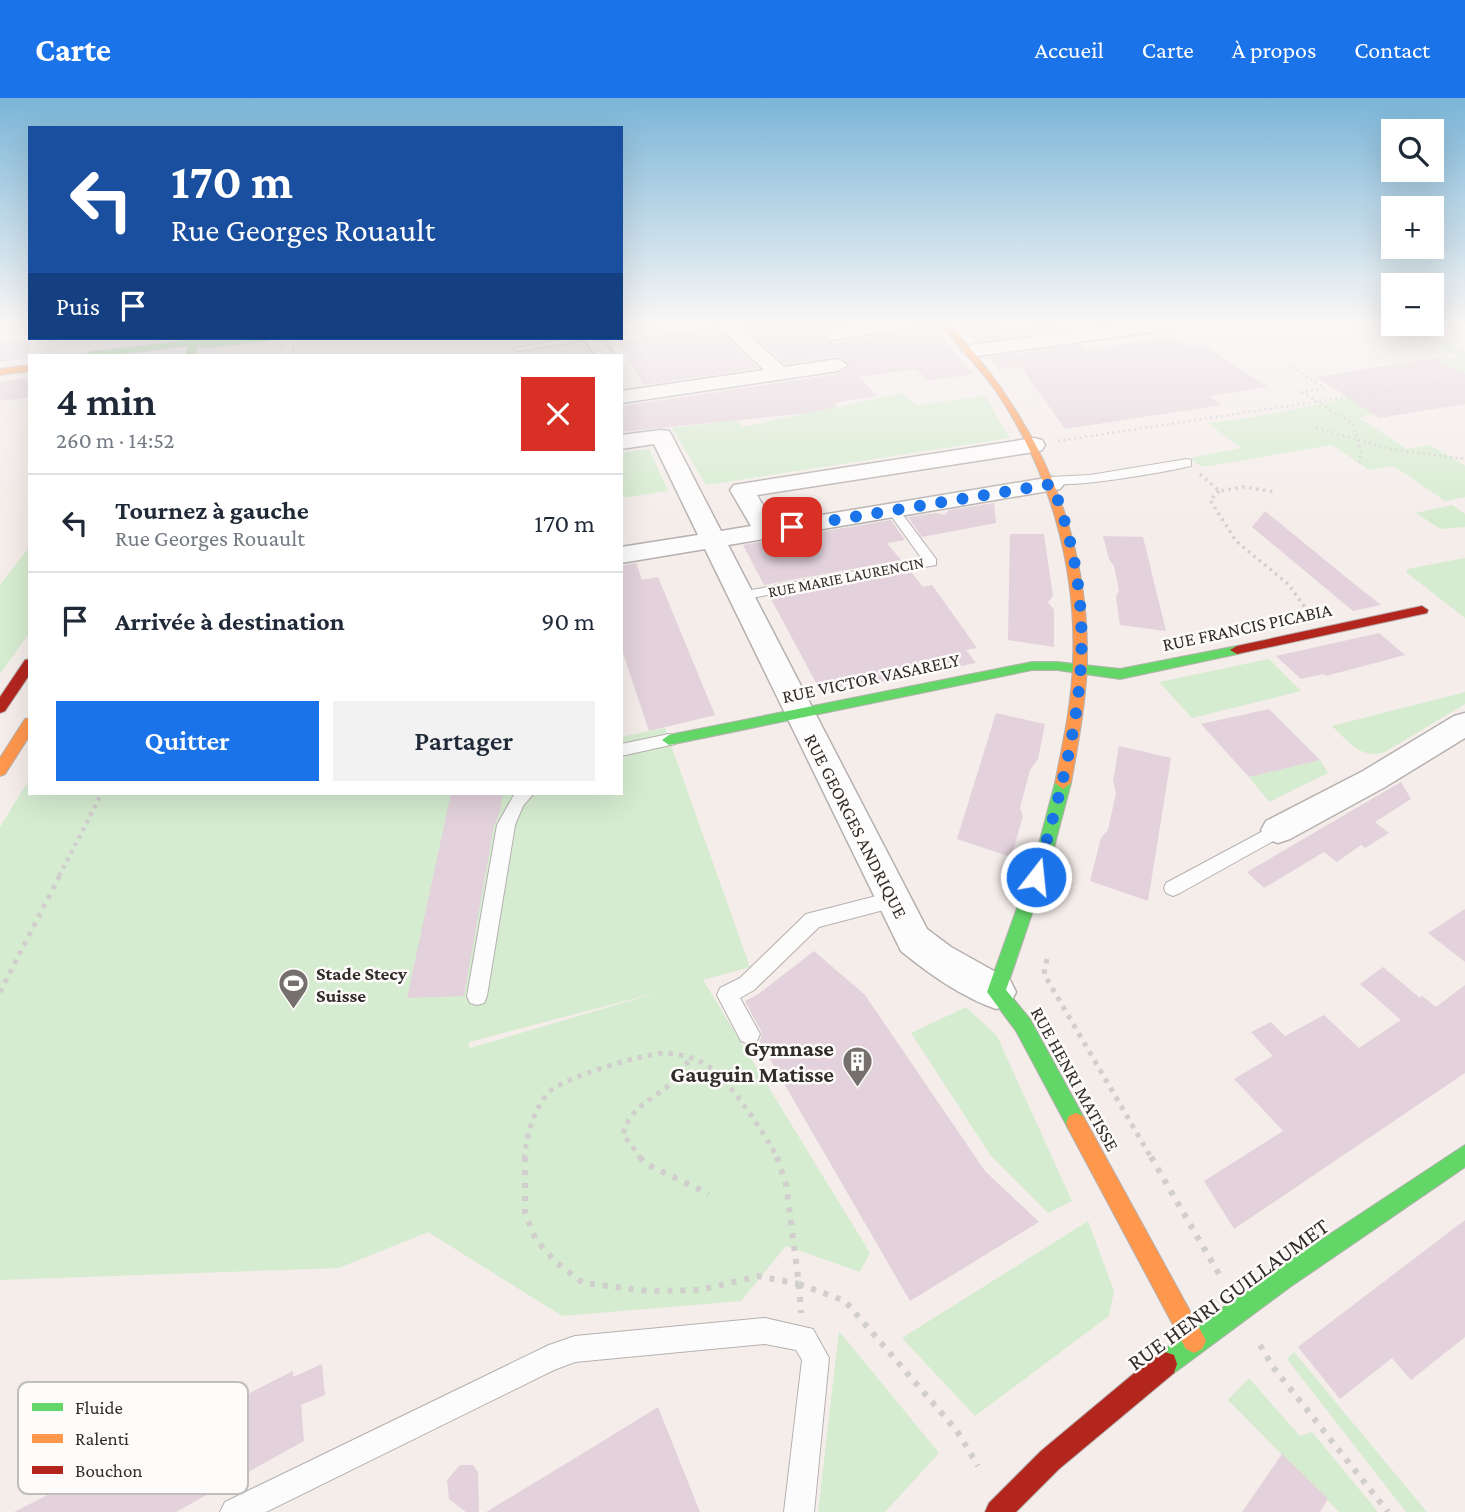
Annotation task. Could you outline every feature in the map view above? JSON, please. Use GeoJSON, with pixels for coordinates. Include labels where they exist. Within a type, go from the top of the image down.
{"type":"FeatureCollection","features":[{"type":"Feature","properties":{"kind":"main road"},"geometry":{"type":"LineString","coordinates":[[996,992],[1032,891],[1067,769],[1074,737],[1081,670],[1079,591],[1058,482],[1043,443],[1001,390]]}},
{"type":"Feature","properties":{"kind":"main road","name":"RUE FRANCIS PICABIA"},"geometry":{"type":"LineString","coordinates":[[1081,670],[1125,674],[1422,610]]}},
{"type":"Feature","properties":{"kind":"main road","name":"RUE VICTOR VASARELY"},"geometry":{"type":"LineString","coordinates":[[669,740],[1032,666],[1052,665],[1081,670]]}},
{"type":"Feature","properties":{"kind":"main road"},"geometry":{"type":"LineString","coordinates":[[0,708],[28,666]]}},
{"type":"Feature","properties":{"kind":"main road"},"geometry":{"type":"LineString","coordinates":[[0,770],[28,726]]}},
{"type":"Feature","properties":{"kind":"main road","name":"RUE HENRI MATISSE"},"geometry":{"type":"LineString","coordinates":[[996,992],[1023,1026],[1194,1341]]}},
{"type":"Feature","properties":{"kind":"main road","name":"RUE HENRI GUILLAUMET"},"geometry":{"type":"LineString","coordinates":[[1017,1500],[1194,1341],[1465,1155]]}},
{"type":"Feature","properties":{"kind":"street"},"geometry":{"type":"LineString","coordinates":[[628,397],[672,390]]}},
{"type":"Feature","properties":{"kind":"street","name":"RUE GEORGES ANDRIQUE"},"geometry":{"type":"LineString","coordinates":[[623,442],[661,436],[892,900],[920,946],[996,992]]}},
{"type":"Feature","properties":{"kind":"street"},"geometry":{"type":"LineString","coordinates":[[766,531],[742,490],[1043,443]]}},
{"type":"Feature","properties":{"kind":"street"},"geometry":{"type":"LineString","coordinates":[[623,555],[1058,482]]}},
{"type":"Feature","properties":{"kind":"street"},"geometry":{"type":"LineString","coordinates":[[1278,830],[1374,779],[1465,724]]}},
{"type":"Feature","properties":{"kind":"lane"},"geometry":{"type":"LineString","coordinates":[[1058,482],[1187,463]]}},
{"type":"Feature","properties":{"kind":"lane","name":"RUE MARIE LAURENCIN"},"geometry":{"type":"LineString","coordinates":[[740,596],[931,562],[893,510]]}},
{"type":"Feature","properties":{"kind":"lane"},"geometry":{"type":"LineString","coordinates":[[623,750],[669,740]]}},
{"type":"Feature","properties":{"kind":"lane"},"geometry":{"type":"LineString","coordinates":[[477,996],[506,825],[516,802],[523,795]]}},
{"type":"Feature","properties":{"kind":"lane"},"geometry":{"type":"LineString","coordinates":[[1172,888],[1278,830]]}},
{"type":"Feature","properties":{"kind":"lane"},"geometry":{"type":"LineString","coordinates":[[748,1034],[727,995],[747,984],[813,920],[892,900]]}},
{"type":"Feature","properties":{"kind":"lane"},"geometry":{"type":"LineString","coordinates":[[235,1512],[549,1358],[575,1349],[765,1331],[804,1338],[816,1358],[799,1512]]}},
{"type":"Feature","properties":{"kind":"path"},"geometry":{"type":"LineString","coordinates":[[1311,390],[1302,392],[1353,424],[1361,452],[1359,463]]}},
{"type":"Feature","properties":{"kind":"path"},"geometry":{"type":"LineString","coordinates":[[1058,482],[1043,443],[1383,390]]}},
{"type":"Feature","properties":{"kind":"path"},"geometry":{"type":"LineString","coordinates":[[1316,428],[1390,449],[1465,459]]}},
{"type":"Feature","properties":{"kind":"path"},"geometry":{"type":"LineString","coordinates":[[1187,463],[1219,491]]}},
{"type":"Feature","properties":{"kind":"path"},"geometry":{"type":"LineString","coordinates":[[1276,492],[1244,487],[1219,491],[1210,500],[1236,541],[1288,584],[1323,632]]}},
{"type":"Feature","properties":{"kind":"path"},"geometry":{"type":"LineString","coordinates":[[0,992],[101,795]]}},
{"type":"Feature","properties":{"kind":"path"},"geometry":{"type":"LineString","coordinates":[[1048,954],[1044,974],[1273,1367],[1388,1512]]}},
{"type":"Feature","properties":{"kind":"path"},"geometry":{"type":"LineString","coordinates":[[804,1338],[799,1284],[786,1184],[777,1157],[737,1096],[706,1064],[690,1057],[664,1053],[575,1076],[548,1092],[528,1129],[524,1163],[525,1213],[536,1240],[556,1262],[583,1283],[648,1291],[700,1290],[758,1276],[799,1284],[845,1301],[1017,1500]]}},
{"type":"Feature","properties":{"kind":"path"},"geometry":{"type":"LineString","coordinates":[[690,1057],[678,1079],[636,1107],[625,1121],[624,1134],[644,1163],[709,1194]]}},
{"type":"Feature","properties":{"kind":"green space"},"geometry":{"type":"Polygon","coordinates":[[[1376,390],[1461,390],[1359,418],[1407,449],[1430,445],[1465,466],[1465,497],[1445,501],[1394,466],[1369,470],[1332,445],[1209,466],[1200,466],[1190,458],[1241,448],[1208,423],[1271,414],[1376,390]]]}},
{"type":"Feature","properties":{"kind":"green space"},"geometry":{"type":"Polygon","coordinates":[[[902,393],[917,405],[985,396],[1010,438],[706,485],[672,428],[736,420],[742,427],[902,393]]]}},
{"type":"Feature","properties":{"kind":"green space"},"geometry":{"type":"Polygon","coordinates":[[[649,449],[668,491],[623,498],[623,453],[649,449]]]}},
{"type":"Feature","properties":{"kind":"green space"},"geometry":{"type":"Polygon","coordinates":[[[1452,505],[1465,514],[1465,527],[1441,529],[1416,513],[1452,505]]]}},
{"type":"Feature","properties":{"kind":"green space"},"geometry":{"type":"Polygon","coordinates":[[[28,549],[28,635],[0,674],[0,585],[28,549]]]}},
{"type":"Feature","properties":{"kind":"green space"},"geometry":{"type":"Polygon","coordinates":[[[1465,558],[1465,618],[1406,572],[1407,569],[1465,558]]]}},
{"type":"Feature","properties":{"kind":"green space"},"geometry":{"type":"Polygon","coordinates":[[[1269,659],[1301,691],[1192,718],[1159,682],[1269,659]]]}},
{"type":"Feature","properties":{"kind":"green space"},"geometry":{"type":"Polygon","coordinates":[[[1465,692],[1465,704],[1383,753],[1361,751],[1332,726],[1465,692]]]}},
{"type":"Feature","properties":{"kind":"green space","name":"Stade Stecy Suisse"},"geometry":{"type":"Polygon","coordinates":[[[665,728],[750,967],[703,980],[870,1253],[860,1272],[786,1246],[741,1301],[562,1316],[428,1232],[339,1268],[0,1280],[0,827],[28,781],[28,795],[623,795],[623,737],[665,728]],[[663,991],[469,1042],[470,1048],[663,991]]]}},
{"type":"Feature","properties":{"kind":"green space"},"geometry":{"type":"Polygon","coordinates":[[[1320,760],[1328,773],[1269,802],[1249,777],[1320,760]]]}},
{"type":"Feature","properties":{"kind":"green space"},"geometry":{"type":"Polygon","coordinates":[[[966,1007],[997,1036],[1072,1201],[1048,1213],[991,1156],[911,1033],[966,1007]]]}},
{"type":"Feature","properties":{"kind":"green space"},"geometry":{"type":"Polygon","coordinates":[[[1088,1221],[1114,1291],[1109,1316],[975,1416],[902,1338],[1088,1221]]]}},
{"type":"Feature","properties":{"kind":"green space"},"geometry":{"type":"Polygon","coordinates":[[[839,1331],[939,1453],[885,1512],[818,1512],[839,1331]]]}},
{"type":"Feature","properties":{"kind":"green space"},"geometry":{"type":"Polygon","coordinates":[[[1294,1352],[1427,1512],[1406,1512],[1287,1359],[1294,1352]]]}},
{"type":"Feature","properties":{"kind":"green space"},"geometry":{"type":"Polygon","coordinates":[[[1249,1378],[1300,1436],[1312,1432],[1378,1512],[1339,1512],[1228,1400],[1249,1378]]]}},
{"type":"Feature","properties":{"kind":"building"},"geometry":{"type":"Polygon","coordinates":[[[0,390],[28,390],[28,397],[0,401],[0,390]]]}},
{"type":"Feature","properties":{"kind":"building"},"geometry":{"type":"Polygon","coordinates":[[[730,390],[871,390],[877,396],[839,402],[835,404],[837,407],[808,413],[623,432],[623,406],[730,390]]]}},
{"type":"Feature","properties":{"kind":"building"},"geometry":{"type":"Polygon","coordinates":[[[1037,390],[1249,390],[1210,396],[1222,405],[1065,429],[1037,390]]]}},
{"type":"Feature","properties":{"kind":"building"},"geometry":{"type":"Polygon","coordinates":[[[1336,390],[1465,390],[1465,404],[1379,418],[1336,390]]]}},
{"type":"Feature","properties":{"kind":"building"},"geometry":{"type":"Polygon","coordinates":[[[994,503],[996,523],[922,537],[908,517],[936,513],[945,515],[949,510],[994,503]]]}},
{"type":"Feature","properties":{"kind":"building"},"geometry":{"type":"Polygon","coordinates":[[[1265,511],[1381,605],[1353,611],[1252,527],[1265,511]]]}},
{"type":"Feature","properties":{"kind":"building"},"geometry":{"type":"Polygon","coordinates":[[[891,520],[905,540],[887,543],[901,560],[764,585],[743,545],[891,520]]]}},
{"type":"Feature","properties":{"kind":"building"},"geometry":{"type":"Polygon","coordinates":[[[1010,534],[1044,534],[1053,596],[1048,602],[1054,610],[1054,647],[1008,640],[1010,534]]]}},
{"type":"Feature","properties":{"kind":"building"},"geometry":{"type":"Polygon","coordinates":[[[1103,536],[1143,537],[1166,631],[1120,625],[1116,597],[1119,590],[1103,536]]]}},
{"type":"Feature","properties":{"kind":"building"},"geometry":{"type":"Polygon","coordinates":[[[636,563],[642,580],[658,577],[715,715],[649,731],[623,653],[623,566],[636,563]]]}},
{"type":"Feature","properties":{"kind":"building"},"geometry":{"type":"Polygon","coordinates":[[[911,572],[923,587],[932,585],[977,648],[966,650],[976,663],[822,694],[770,597],[911,572]]]}},
{"type":"Feature","properties":{"kind":"building"},"geometry":{"type":"Polygon","coordinates":[[[1379,633],[1405,655],[1326,676],[1324,674],[1301,679],[1276,656],[1379,633]]]}},
{"type":"Feature","properties":{"kind":"building"},"geometry":{"type":"Polygon","coordinates":[[[1269,709],[1320,760],[1249,777],[1201,724],[1269,709]]]}},
{"type":"Feature","properties":{"kind":"building"},"geometry":{"type":"Polygon","coordinates":[[[996,713],[1045,724],[1038,759],[1030,770],[1020,808],[1023,816],[1011,857],[957,839],[996,713]]]}},
{"type":"Feature","properties":{"kind":"building"},"geometry":{"type":"Polygon","coordinates":[[[1119,746],[1171,758],[1148,901],[1090,881],[1101,838],[1108,830],[1116,793],[1113,781],[1119,746]]]}},
{"type":"Feature","properties":{"kind":"building"},"geometry":{"type":"Polygon","coordinates":[[[1401,782],[1411,799],[1375,822],[1389,833],[1365,848],[1361,845],[1337,862],[1324,852],[1264,888],[1247,872],[1401,782]]]}},
{"type":"Feature","properties":{"kind":"building"},"geometry":{"type":"Polygon","coordinates":[[[451,795],[503,795],[494,825],[464,996],[407,998],[451,795]]]}},
{"type":"Feature","properties":{"kind":"building"},"geometry":{"type":"Polygon","coordinates":[[[1465,909],[1465,962],[1428,933],[1465,909]]]}},
{"type":"Feature","properties":{"kind":"building","name":"Gymnase Gauguin Matisse"},"geometry":{"type":"Polygon","coordinates":[[[814,951],[865,995],[985,1171],[1039,1222],[910,1301],[760,1042],[762,1033],[745,1001],[757,995],[814,951]]]}},
{"type":"Feature","properties":{"kind":"building"},"geometry":{"type":"Polygon","coordinates":[[[1383,967],[1420,998],[1422,996],[1436,1007],[1465,985],[1465,1073],[1234,1229],[1204,1181],[1283,1131],[1234,1079],[1273,1056],[1251,1032],[1271,1022],[1285,1036],[1324,1015],[1359,1048],[1401,1020],[1360,984],[1383,967]]]}},
{"type":"Feature","properties":{"kind":"building"},"geometry":{"type":"Polygon","coordinates":[[[1465,1220],[1465,1337],[1411,1380],[1392,1358],[1340,1399],[1298,1347],[1465,1220]]]}},
{"type":"Feature","properties":{"kind":"building"},"geometry":{"type":"Polygon","coordinates":[[[322,1364],[325,1395],[301,1405],[304,1441],[248,1472],[248,1394],[293,1371],[293,1377],[322,1364]]]}},
{"type":"Feature","properties":{"kind":"building"},"geometry":{"type":"Polygon","coordinates":[[[658,1407],[700,1512],[486,1512],[590,1449],[658,1407]]]}},
{"type":"Feature","properties":{"kind":"building"},"geometry":{"type":"Polygon","coordinates":[[[1282,1454],[1328,1499],[1320,1512],[1242,1512],[1282,1454]]]}},
{"type":"Feature","properties":{"kind":"building"},"geometry":{"type":"Polygon","coordinates":[[[460,1465],[473,1465],[478,1472],[479,1512],[466,1512],[449,1499],[447,1480],[460,1465]]]}},
{"type":"Feature","properties":{"kind":"building"},"geometry":{"type":"Polygon","coordinates":[[[50,1494],[208,1494],[176,1512],[14,1512],[50,1494]]]}},
{"type":"Feature","properties":{"kind":"traffic: fast"},"geometry":{"type":"LineString","coordinates":[[669,740],[1032,666],[1057,666],[1120,674],[1237,650]]}},
{"type":"Feature","properties":{"kind":"traffic: fast"},"geometry":{"type":"LineString","coordinates":[[1063,783],[1044,855],[996,992],[1023,1025],[1076,1123]]}},
{"type":"Feature","properties":{"kind":"traffic: fast"},"geometry":{"type":"LineString","coordinates":[[1165,1364],[1282,1279],[1465,1155]]}},
{"type":"Feature","properties":{"kind":"traffic: slow"},"geometry":{"type":"LineString","coordinates":[[1000,390],[1025,431],[1044,471],[1071,555],[1077,600],[1080,662],[1063,783]]}},
{"type":"Feature","properties":{"kind":"traffic: slow"},"geometry":{"type":"LineString","coordinates":[[0,770],[28,726]]}},
{"type":"Feature","properties":{"kind":"traffic: slow"},"geometry":{"type":"LineString","coordinates":[[1076,1123],[1194,1341]]}},
{"type":"Feature","properties":{"kind":"traffic: jam"},"geometry":{"type":"LineString","coordinates":[[1237,650],[1422,610]]}},
{"type":"Feature","properties":{"kind":"traffic: jam"},"geometry":{"type":"LineString","coordinates":[[0,708],[28,666]]}},
{"type":"Feature","properties":{"kind":"traffic: jam"},"geometry":{"type":"LineString","coordinates":[[998,1512],[1050,1460],[1165,1364]]}},
{"type":"Feature","properties":{"kind":"place","name":"Stade Stecy Suisse"},"geometry":{"type":"Point","coordinates":[293,1011]}},
{"type":"Feature","properties":{"kind":"place","name":"Gymnase Gauguin Matisse"},"geometry":{"type":"Point","coordinates":[857,1088]}},
{"type":"Feature","properties":{"kind":"route"},"geometry":{"type":"LineString","coordinates":[[792,527],[1052,484],[1073,553],[1082,612],[1082,642],[1074,737],[1036,877]]}}]}
